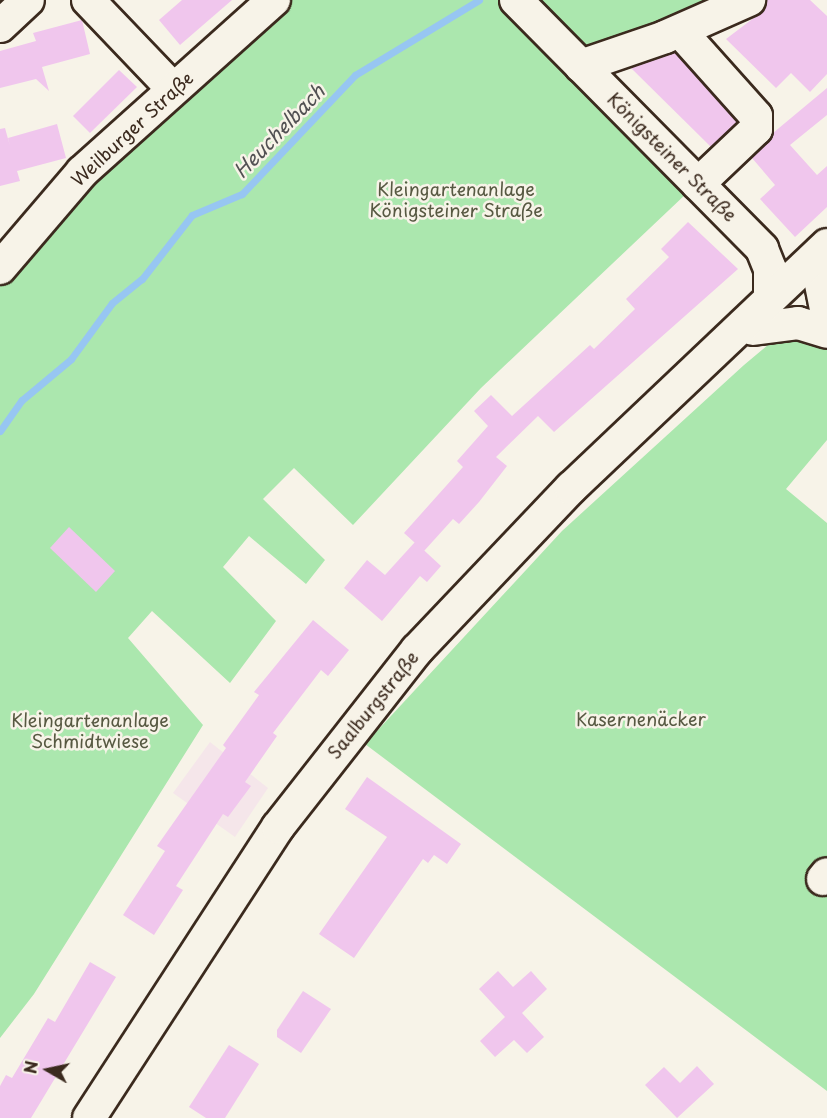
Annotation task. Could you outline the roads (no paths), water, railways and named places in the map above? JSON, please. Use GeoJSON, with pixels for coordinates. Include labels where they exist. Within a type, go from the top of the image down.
{"type":"FeatureCollection","features":[{"type":"Feature","properties":{"kind":"street"},"geometry":{"type":"LineString","coordinates":[[0,26],[28,0]]}},
{"type":"Feature","properties":{"kind":"street"},"geometry":{"type":"LineString","coordinates":[[88,0],[173,89]]}},
{"type":"Feature","properties":{"kind":"street","name":"Weilburger Straße"},"geometry":{"type":"LineString","coordinates":[[0,268],[82,172],[274,0]]}},
{"type":"Feature","properties":{"kind":"street","name":"Königsteiner Straße"},"geometry":{"type":"LineString","coordinates":[[516,0],[762,249],[771,269],[770,297]]}},
{"type":"Feature","properties":{"kind":"street"},"geometry":{"type":"LineString","coordinates":[[581,66],[680,31],[748,0]]}},
{"type":"Feature","properties":{"kind":"street"},"geometry":{"type":"LineString","coordinates":[[680,31],[756,116],[756,129],[698,184]]}},
{"type":"Feature","properties":{"kind":"street"},"geometry":{"type":"LineString","coordinates":[[762,249],[822,259],[827,314]]}},
{"type":"Feature","properties":{"kind":"street","name":"Saalburgstraße"},"geometry":{"type":"LineString","coordinates":[[89,1118],[278,827],[374,702],[532,526],[724,348],[770,297],[822,259]]}},
{"type":"Feature","properties":{"kind":"street","name":"Saalburgstraße"},"geometry":{"type":"LineString","coordinates":[[724,348],[753,329],[822,259]]}},
{"type":"Feature","properties":{"kind":"street"},"geometry":{"type":"LineString","coordinates":[[753,329],[798,323],[827,332]]}},
{"type":"Feature","properties":{"kind":"waterway","name":"Heuchelbach"},"geometry":{"type":"LineString","coordinates":[[0,431],[22,400],[71,359],[112,303],[142,279],[192,215],[242,194],[355,75],[479,0]]}},
{"type":"Feature","properties":{"kind":"park label","name":"Kleingartenanlage Königsteiner Straße"},"geometry":{"type":"Point","coordinates":[456,200]}},
{"type":"Feature","properties":{"kind":"park label","name":"Kasernenäcker"},"geometry":{"type":"Point","coordinates":[641,719]}},
{"type":"Feature","properties":{"kind":"park label","name":"Kleingartenanlage Schmidtwiese"},"geometry":{"type":"Point","coordinates":[90,731]}}]}
